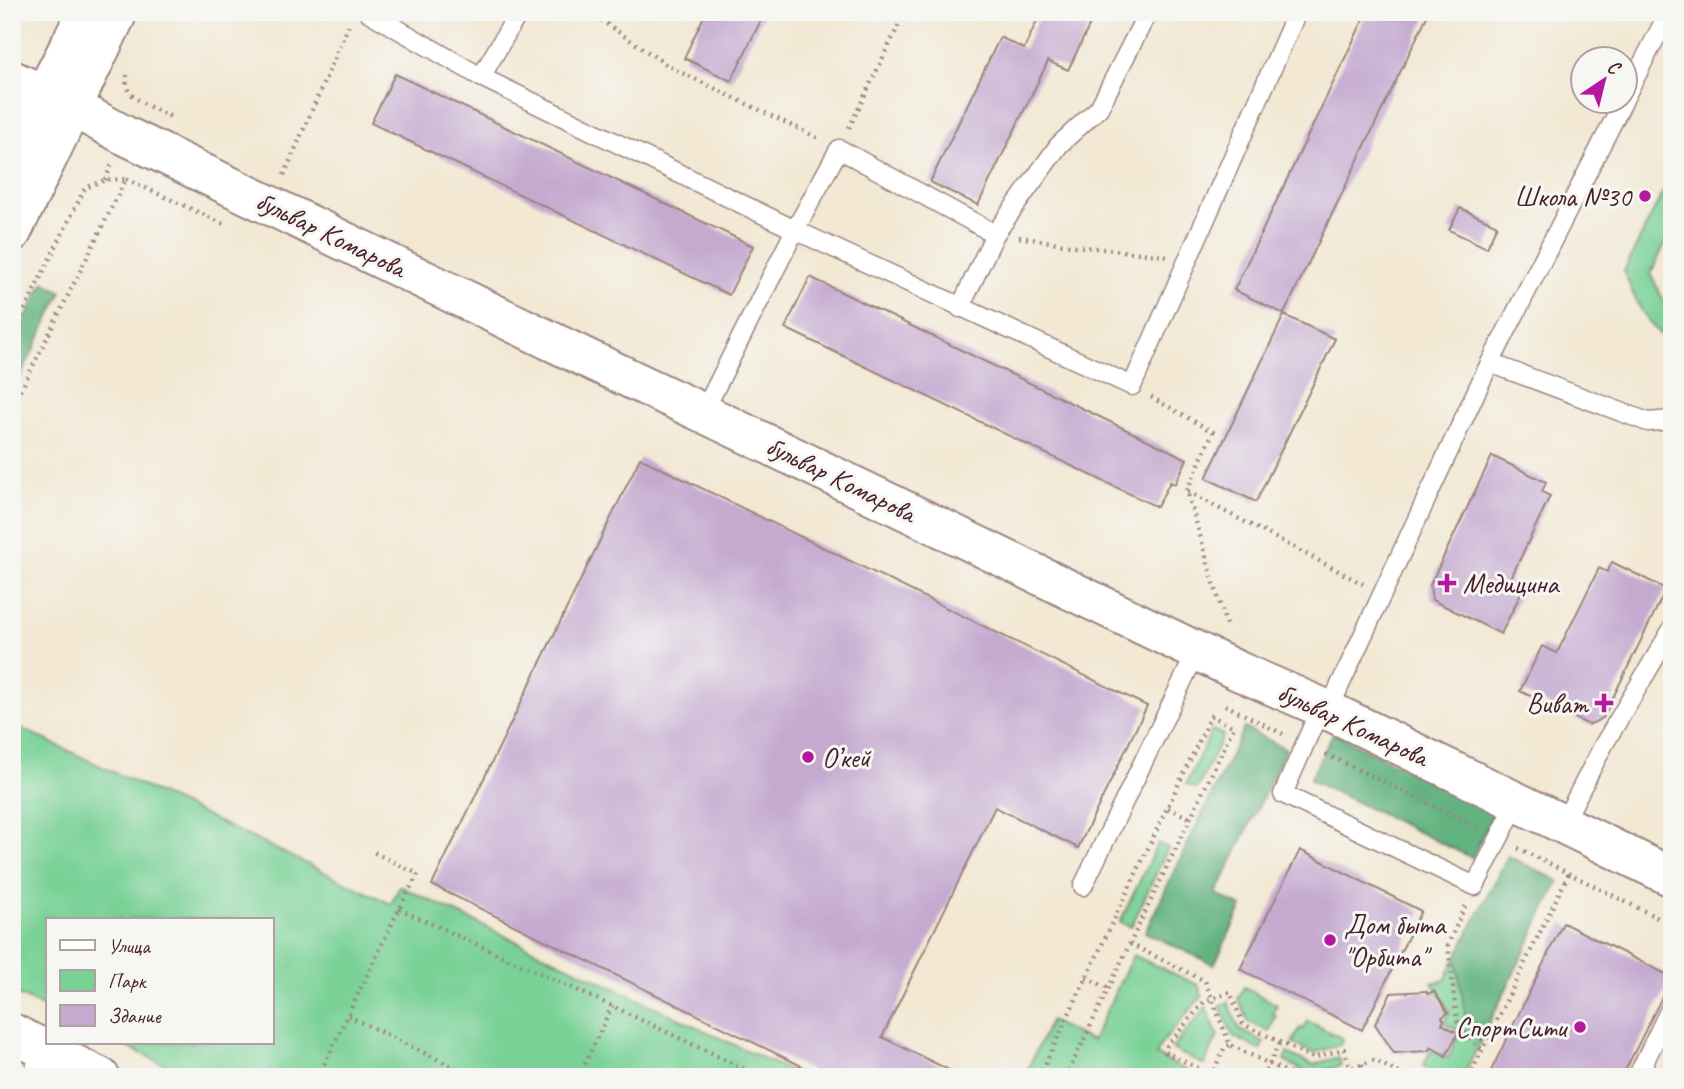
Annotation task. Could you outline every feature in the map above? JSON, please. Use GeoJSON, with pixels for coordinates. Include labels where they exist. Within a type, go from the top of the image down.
{"type":"FeatureCollection","features":[{"type":"Feature","properties":{"kind":"street"},"geometry":{"type":"LineString","coordinates":[[12,165],[43,94],[87,12]]}},
{"type":"Feature","properties":{"kind":"street"},"geometry":{"type":"LineString","coordinates":[[12,232],[43,94],[118,12]]}},
{"type":"Feature","properties":{"kind":"street","name":"бульвар Комарова"},"geometry":{"type":"LineString","coordinates":[[43,94],[583,357],[1213,642],[1325,709],[1672,877]]}},
{"type":"Feature","properties":{"kind":"street"},"geometry":{"type":"LineString","coordinates":[[29,1053],[100,1077]]}},
{"type":"Feature","properties":{"kind":"lane"},"geometry":{"type":"LineString","coordinates":[[368,12],[481,77],[795,230],[1132,386],[1297,12]]}},
{"type":"Feature","properties":{"kind":"lane"},"geometry":{"type":"LineString","coordinates":[[481,77],[519,12]]}},
{"type":"Feature","properties":{"kind":"lane"},"geometry":{"type":"LineString","coordinates":[[960,308],[995,234],[1059,145],[1099,108],[1148,12]]}},
{"type":"Feature","properties":{"kind":"lane"},"geometry":{"type":"LineString","coordinates":[[1638,73],[1669,12]]}},
{"type":"Feature","properties":{"kind":"lane"},"geometry":{"type":"LineString","coordinates":[[1517,802],[1475,886],[1283,794],[1305,744],[1339,687],[1490,363],[1616,116]]}},
{"type":"Feature","properties":{"kind":"lane"},"geometry":{"type":"LineString","coordinates":[[704,413],[795,230],[839,149],[995,234]]}},
{"type":"Feature","properties":{"kind":"lane"},"geometry":{"type":"LineString","coordinates":[[1490,363],[1648,422],[1672,420]]}},
{"type":"Feature","properties":{"kind":"lane"},"geometry":{"type":"LineString","coordinates":[[1563,824],[1603,747],[1672,629]]}},
{"type":"Feature","properties":{"kind":"lane"},"geometry":{"type":"LineString","coordinates":[[1083,886],[1213,642]]}},
{"type":"Feature","properties":{"kind":"lane"},"geometry":{"type":"LineString","coordinates":[[1637,1077],[1672,1005]]}},
{"type":"Feature","properties":{"kind":"path"},"geometry":{"type":"LineString","coordinates":[[284,175],[354,12]]}},
{"type":"Feature","properties":{"kind":"path"},"geometry":{"type":"LineString","coordinates":[[589,12],[670,67],[839,149],[905,12]]}},
{"type":"Feature","properties":{"kind":"path"},"geometry":{"type":"LineString","coordinates":[[12,33],[19,14]]}},
{"type":"Feature","properties":{"kind":"path"},"geometry":{"type":"LineString","coordinates":[[12,335],[85,188],[105,180],[126,179],[12,408]]}},
{"type":"Feature","properties":{"kind":"path"},"geometry":{"type":"LineString","coordinates":[[995,234],[1188,258]]}},
{"type":"Feature","properties":{"kind":"path"},"geometry":{"type":"LineString","coordinates":[[1132,386],[1213,432],[1187,491],[1213,642]]}},
{"type":"Feature","properties":{"kind":"path"},"geometry":{"type":"LineString","coordinates":[[1187,491],[1381,593]]}},
{"type":"Feature","properties":{"kind":"path"},"geometry":{"type":"LineString","coordinates":[[1240,713],[1672,925]]}},
{"type":"Feature","properties":{"kind":"path"},"geometry":{"type":"LineString","coordinates":[[1039,1077],[1211,716],[1234,727],[1066,1077]]}},
{"type":"Feature","properties":{"kind":"path"},"geometry":{"type":"LineString","coordinates":[[1168,808],[1190,818]]}},
{"type":"Feature","properties":{"kind":"path"},"geometry":{"type":"LineString","coordinates":[[318,1077],[418,873],[373,852]]}},
{"type":"Feature","properties":{"kind":"path"},"geometry":{"type":"LineString","coordinates":[[1469,1077],[1569,873]]}},
{"type":"Feature","properties":{"kind":"path"},"geometry":{"type":"LineString","coordinates":[[1475,886],[1448,944],[1458,1021],[1482,1049]]}},
{"type":"Feature","properties":{"kind":"path"},"geometry":{"type":"LineString","coordinates":[[399,909],[761,1077]]}},
{"type":"Feature","properties":{"kind":"path"},"geometry":{"type":"LineString","coordinates":[[1130,944],[1205,981],[1230,1045],[1297,1077]]}},
{"type":"Feature","properties":{"kind":"path"},"geometry":{"type":"LineString","coordinates":[[1086,978],[1109,988]]}},
{"type":"Feature","properties":{"kind":"path"},"geometry":{"type":"LineString","coordinates":[[1230,1045],[1225,1047],[1213,1076],[1165,1052],[1167,1046],[1204,1002],[1230,992],[1243,1024],[1313,1058],[1344,1049],[1350,1069]]}},
{"type":"Feature","properties":{"kind":"path"},"geometry":{"type":"LineString","coordinates":[[579,1077],[612,1006]]}},
{"type":"Feature","properties":{"kind":"path"},"geometry":{"type":"LineString","coordinates":[[348,1016],[474,1077]]}},
{"type":"Feature","properties":{"kind":"path"},"geometry":{"type":"LineString","coordinates":[[1263,1077],[1280,1042]]}},
{"type":"Feature","properties":{"kind":"path"},"geometry":{"type":"LineString","coordinates":[[1326,1077],[1374,1060],[1407,1077]]}},
{"type":"Feature","properties":{"kind":"path"},"geometry":{"type":"LineString","coordinates":[[1362,1064],[1365,1077]]}},
{"type":"Feature","properties":{"kind":"green space"},"geometry":{"type":"Polygon","coordinates":[[[1672,174],[1672,229],[1651,273],[1672,312],[1672,345],[1642,312],[1624,271],[1672,174]]]}},
{"type":"Feature","properties":{"kind":"green space"},"geometry":{"type":"Polygon","coordinates":[[[44,282],[62,292],[12,393],[12,345],[44,282]]]}},
{"type":"Feature","properties":{"kind":"green space"},"geometry":{"type":"Polygon","coordinates":[[[12,724],[391,904],[400,886],[802,1077],[191,1077],[121,1044],[273,1044],[273,918],[46,918],[46,1009],[12,992],[12,724]]]}},
{"type":"Feature","properties":{"kind":"green space"},"geometry":{"type":"Polygon","coordinates":[[[1244,728],[1286,749],[1216,894],[1242,907],[1214,965],[1145,932],[1244,728]]]}},
{"type":"Feature","properties":{"kind":"green space"},"geometry":{"type":"Polygon","coordinates":[[[1212,730],[1223,735],[1197,789],[1186,784],[1212,730]]]}},
{"type":"Feature","properties":{"kind":"green space"},"geometry":{"type":"Polygon","coordinates":[[[1333,733],[1494,812],[1472,858],[1310,780],[1333,733]]]}},
{"type":"Feature","properties":{"kind":"green space"},"geometry":{"type":"Polygon","coordinates":[[[1158,843],[1168,848],[1131,927],[1120,922],[1158,843]]]}},
{"type":"Feature","properties":{"kind":"green space"},"geometry":{"type":"Polygon","coordinates":[[[1508,856],[1559,881],[1480,1042],[1466,1020],[1456,957],[1508,856]]]}},
{"type":"Feature","properties":{"kind":"green space"},"geometry":{"type":"Polygon","coordinates":[[[1133,955],[1198,985],[1202,996],[1161,1044],[1156,1055],[1199,1077],[1024,1077],[1050,1021],[1092,1041],[1133,955]]]}},
{"type":"Feature","properties":{"kind":"green space"},"geometry":{"type":"Polygon","coordinates":[[[1456,957],[1466,1020],[1480,1042],[1463,1077],[1444,1077],[1423,1066],[1431,1050],[1448,1058],[1460,1031],[1444,1023],[1450,1011],[1432,983],[1445,980],[1456,957]]]}},
{"type":"Feature","properties":{"kind":"green space"},"geometry":{"type":"Polygon","coordinates":[[[1244,987],[1277,1005],[1272,1014],[1276,1016],[1269,1032],[1249,1022],[1238,998],[1244,987]]]}},
{"type":"Feature","properties":{"kind":"green space"},"geometry":{"type":"Polygon","coordinates":[[[1228,1002],[1240,1030],[1264,1042],[1260,1050],[1233,1036],[1220,1006],[1228,1002]]]}},
{"type":"Feature","properties":{"kind":"green space"},"geometry":{"type":"Polygon","coordinates":[[[1206,1007],[1218,1036],[1204,1065],[1172,1049],[1206,1007]]]}},
{"type":"Feature","properties":{"kind":"green space"},"geometry":{"type":"Polygon","coordinates":[[[1308,1021],[1343,1039],[1340,1045],[1313,1053],[1292,1043],[1300,1028],[1304,1029],[1308,1021]]]}},
{"type":"Feature","properties":{"kind":"green space"},"geometry":{"type":"Polygon","coordinates":[[[1287,1053],[1312,1065],[1339,1057],[1341,1065],[1312,1075],[1284,1061],[1287,1053]]]}},
{"type":"Feature","properties":{"kind":"building"},"geometry":{"type":"Polygon","coordinates":[[[706,12],[765,12],[731,81],[684,58],[706,12]]]}},
{"type":"Feature","properties":{"kind":"building"},"geometry":{"type":"Polygon","coordinates":[[[1041,12],[1096,12],[1068,70],[1048,61],[978,205],[930,182],[1000,37],[1024,49],[1041,12]]]}},
{"type":"Feature","properties":{"kind":"building"},"geometry":{"type":"Polygon","coordinates":[[[1367,12],[1429,12],[1284,314],[1234,290],[1367,12]]]}},
{"type":"Feature","properties":{"kind":"building"},"geometry":{"type":"Polygon","coordinates":[[[395,74],[753,246],[729,295],[371,123],[395,74]]]}},
{"type":"Feature","properties":{"kind":"building"},"geometry":{"type":"Polygon","coordinates":[[[1460,208],[1497,225],[1487,248],[1449,230],[1460,208]]]}},
{"type":"Feature","properties":{"kind":"building"},"geometry":{"type":"Polygon","coordinates":[[[810,277],[1187,459],[1175,484],[1170,482],[1157,507],[785,328],[810,277]]]}},
{"type":"Feature","properties":{"kind":"building"},"geometry":{"type":"Polygon","coordinates":[[[1284,315],[1335,339],[1256,502],[1206,478],[1284,315]]]}},
{"type":"Feature","properties":{"kind":"building"},"geometry":{"type":"Polygon","coordinates":[[[1492,456],[1546,482],[1542,492],[1550,496],[1509,582],[1523,589],[1501,634],[1432,600],[1430,585],[1492,456]]]}},
{"type":"Feature","properties":{"kind":"building","name":"О’кей"},"geometry":{"type":"Polygon","coordinates":[[[640,458],[1147,706],[1078,848],[995,807],[882,1037],[963,1077],[824,1077],[432,885],[640,458]]]}},
{"type":"Feature","properties":{"kind":"building"},"geometry":{"type":"Polygon","coordinates":[[[1612,562],[1666,589],[1603,718],[1589,725],[1520,691],[1542,646],[1557,653],[1599,568],[1607,572],[1612,562]]]}},
{"type":"Feature","properties":{"kind":"building","name":"Дом быта \"Орбита\""},"geometry":{"type":"Polygon","coordinates":[[[1300,850],[1421,911],[1362,1030],[1240,969],[1300,850]]]}},
{"type":"Feature","properties":{"kind":"building","name":"СпортСити"},"geometry":{"type":"Polygon","coordinates":[[[1563,923],[1672,977],[1622,1077],[1488,1077],[1563,923]]]}},
{"type":"Feature","properties":{"kind":"building"},"geometry":{"type":"Polygon","coordinates":[[[1426,991],[1428,994],[1434,991],[1448,1013],[1442,1017],[1442,1024],[1458,1033],[1446,1056],[1431,1047],[1428,1051],[1394,1053],[1375,1024],[1391,993],[1426,991]]]}},
{"type":"Feature","properties":{"kind":"place","name":"Школа №30"},"geometry":{"type":"Point","coordinates":[1645,196]}},
{"type":"Feature","properties":{"kind":"place","name":"Медицина"},"geometry":{"type":"Point","coordinates":[1447,583]}},
{"type":"Feature","properties":{"kind":"place","name":"Виват"},"geometry":{"type":"Point","coordinates":[1604,703]}},
{"type":"Feature","properties":{"kind":"place","name":"О’кей"},"geometry":{"type":"Point","coordinates":[808,757]}},
{"type":"Feature","properties":{"kind":"place","name":"Дом быта \"Орбита\""},"geometry":{"type":"Point","coordinates":[1330,940]}},
{"type":"Feature","properties":{"kind":"place","name":"СпортСити"},"geometry":{"type":"Point","coordinates":[1580,1027]}}]}
